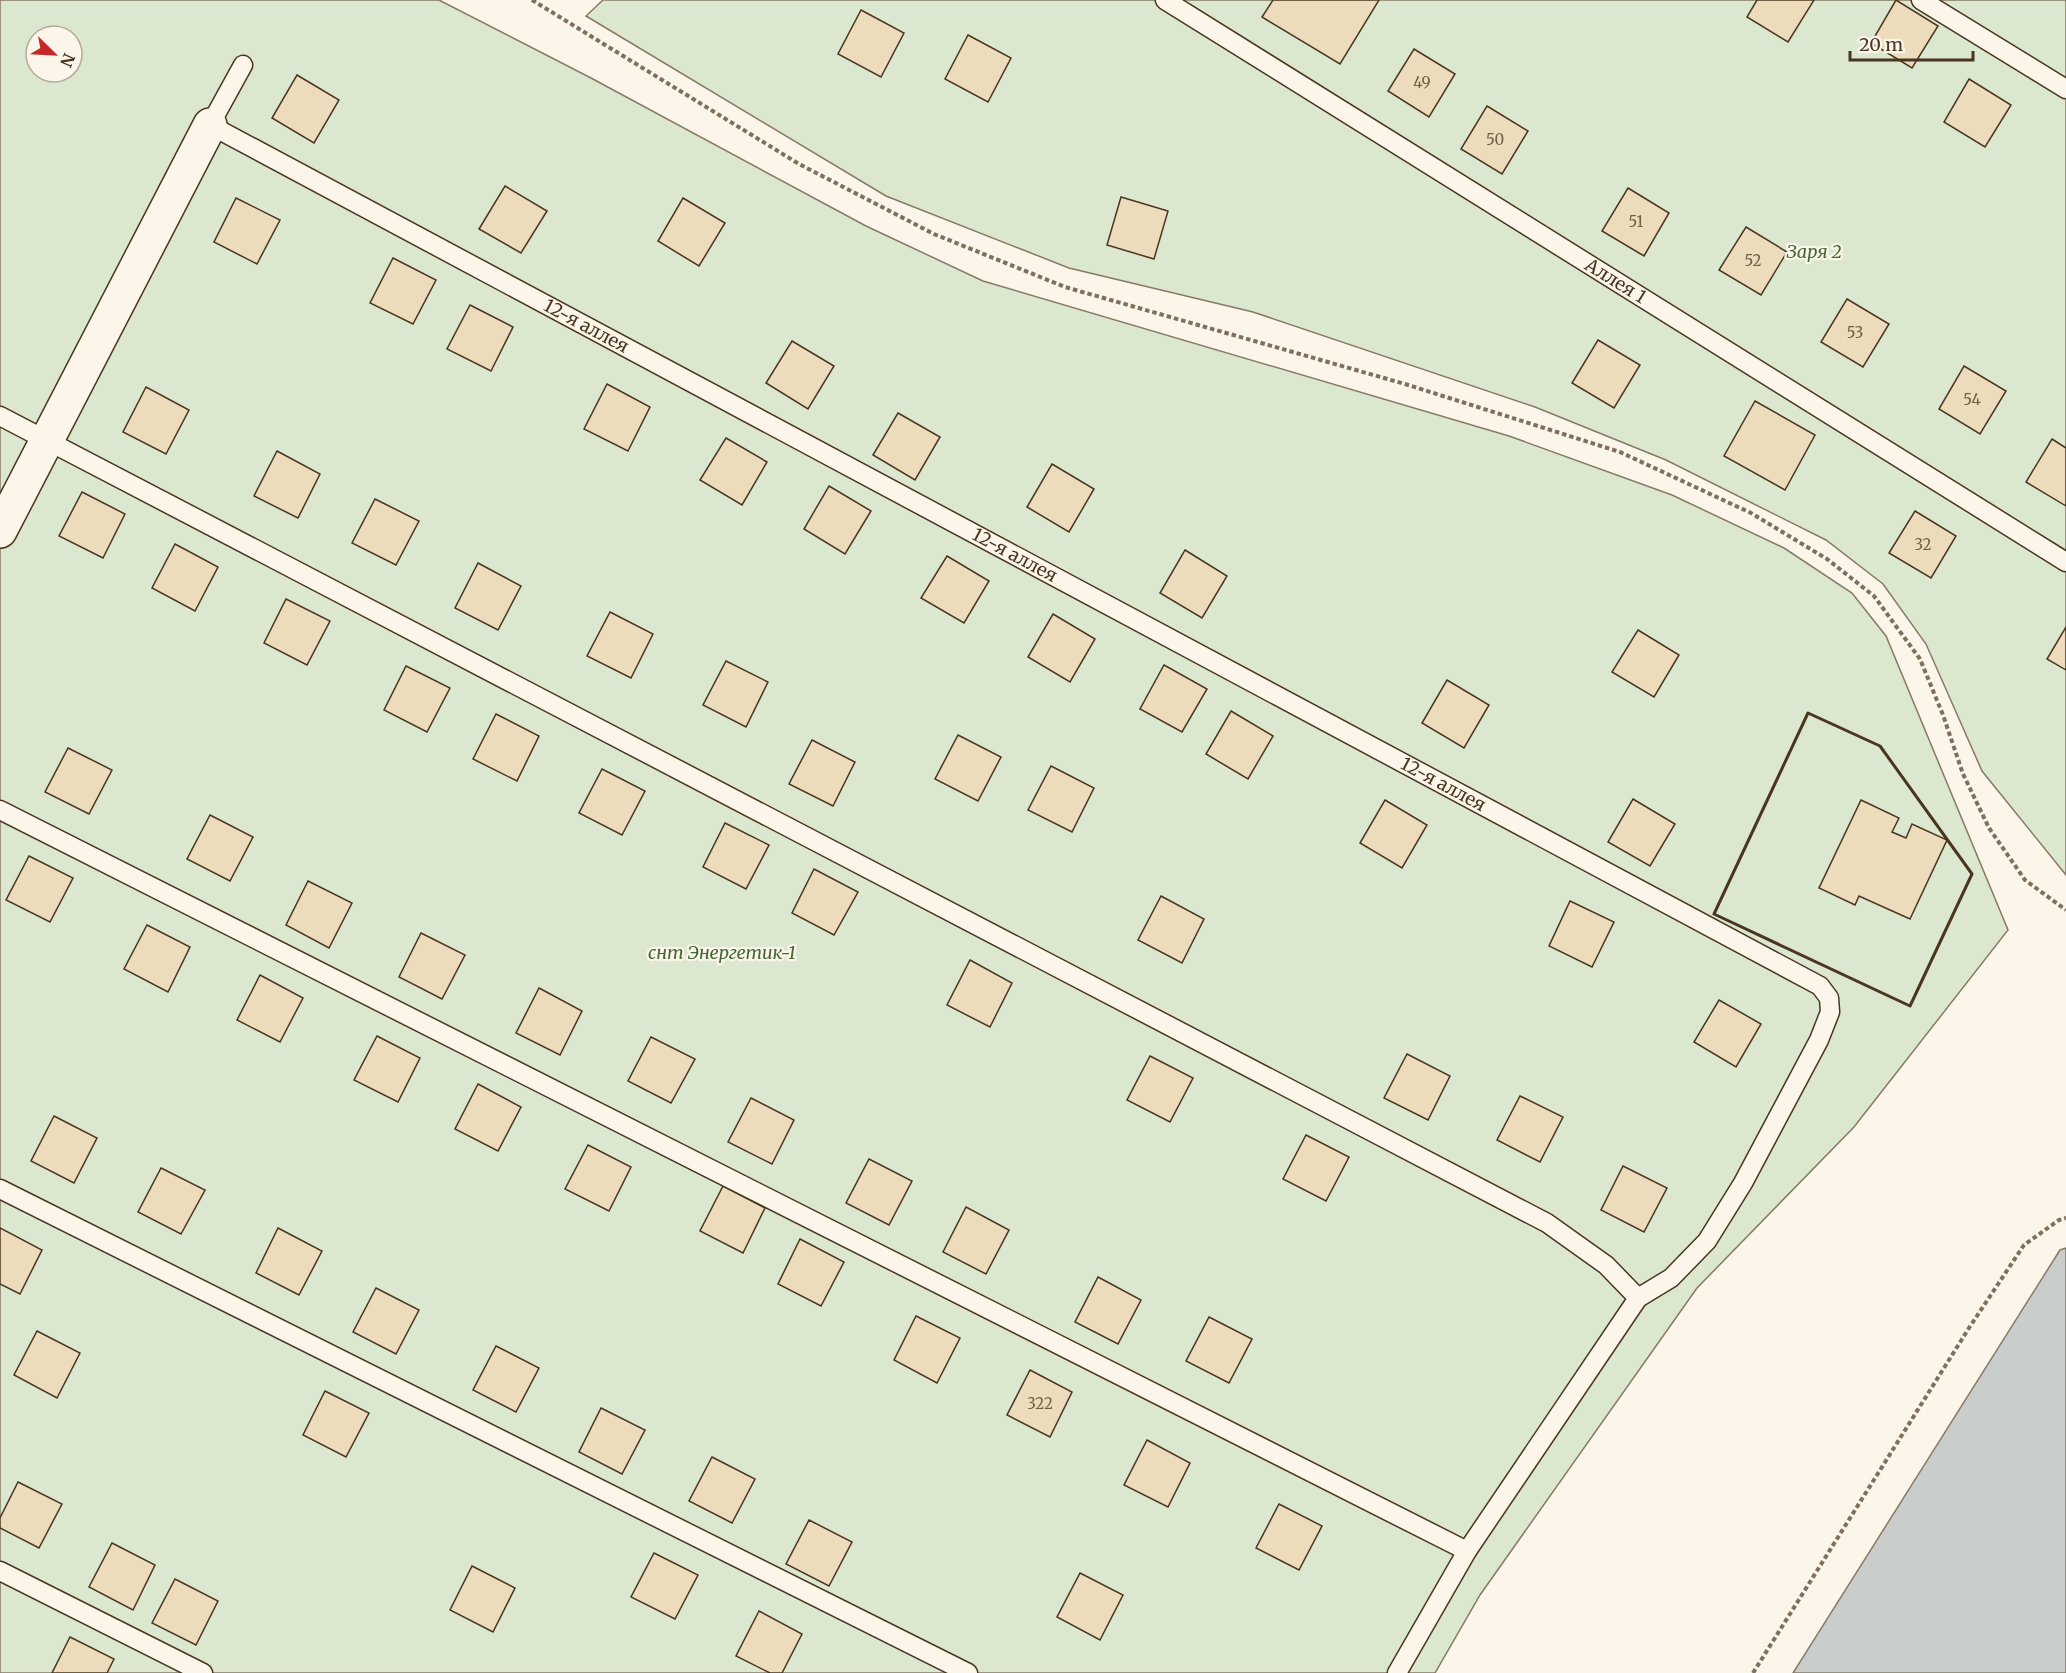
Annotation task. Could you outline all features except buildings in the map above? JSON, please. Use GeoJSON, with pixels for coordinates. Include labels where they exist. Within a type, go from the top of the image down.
{"type":"FeatureCollection","features":[{"type":"Feature","properties":{"kind":"street"},"geometry":{"type":"LineString","coordinates":[[0,531],[45,440],[210,125]]}},
{"type":"Feature","properties":{"kind":"lane","name":"Аллея 1"},"geometry":{"type":"LineString","coordinates":[[1165,0],[2066,562]]}},
{"type":"Feature","properties":{"kind":"lane"},"geometry":{"type":"LineString","coordinates":[[1921,0],[2066,89]]}},
{"type":"Feature","properties":{"kind":"lane"},"geometry":{"type":"LineString","coordinates":[[210,125],[243,65]]}},
{"type":"Feature","properties":{"kind":"lane","name":"12-я аллея"},"geometry":{"type":"LineString","coordinates":[[210,125],[1820,986],[1829,998],[1830,1011],[1819,1040],[1743,1183],[1707,1241],[1671,1278],[1638,1298]]}},
{"type":"Feature","properties":{"kind":"lane"},"geometry":{"type":"LineString","coordinates":[[0,416],[1547,1223],[1606,1265],[1638,1298],[1467,1551],[1397,1673]]}},
{"type":"Feature","properties":{"kind":"lane"},"geometry":{"type":"LineString","coordinates":[[0,810],[1467,1551]]}},
{"type":"Feature","properties":{"kind":"lane"},"geometry":{"type":"LineString","coordinates":[[0,1189],[968,1673]]}},
{"type":"Feature","properties":{"kind":"lane"},"geometry":{"type":"LineString","coordinates":[[0,1571],[203,1673]]}},
{"type":"Feature","properties":{"kind":"path"},"geometry":{"type":"LineString","coordinates":[[532,0],[799,164],[934,234],[1065,287],[1405,384],[1620,453],[1751,513],[1827,559],[1874,596],[1920,659],[1943,715],[1963,774],[1989,828],[2025,880],[2066,910]]}},
{"type":"Feature","properties":{"kind":"path"},"geometry":{"type":"LineString","coordinates":[[1753,1673],[1962,1338],[2024,1245],[2059,1220],[2066,1218]]}},
{"type":"Feature","properties":{"kind":"green space","name":"снт Энергетик-1"},"geometry":{"type":"Polygon","coordinates":[[[0,0],[439,0],[591,78],[866,226],[983,281],[1509,436],[1672,495],[1784,548],[1852,593],[1886,636],[2008,930],[1854,1127],[1697,1288],[1480,1595],[1435,1673],[0,1673],[0,0]]]}},
{"type":"Feature","properties":{"kind":"green space","name":"Заря 2"},"geometry":{"type":"Polygon","coordinates":[[[603,0],[2066,0],[2066,875],[1982,771],[1926,644],[1883,584],[1826,540],[1666,460],[1535,407],[1253,312],[1069,268],[886,196],[586,16],[603,0]]]}},
{"type":"Feature","properties":{"kind":"shaded area"},"geometry":{"type":"Polygon","coordinates":[[[2066,1248],[2066,1673],[1793,1673],[2060,1250],[2066,1248]]]}},
{"type":"Feature","properties":{"kind":"wall"},"geometry":{"type":"LineString","coordinates":[[1808,713],[1880,746],[1972,874],[1910,1006],[1714,914],[1808,713]]}}]}
